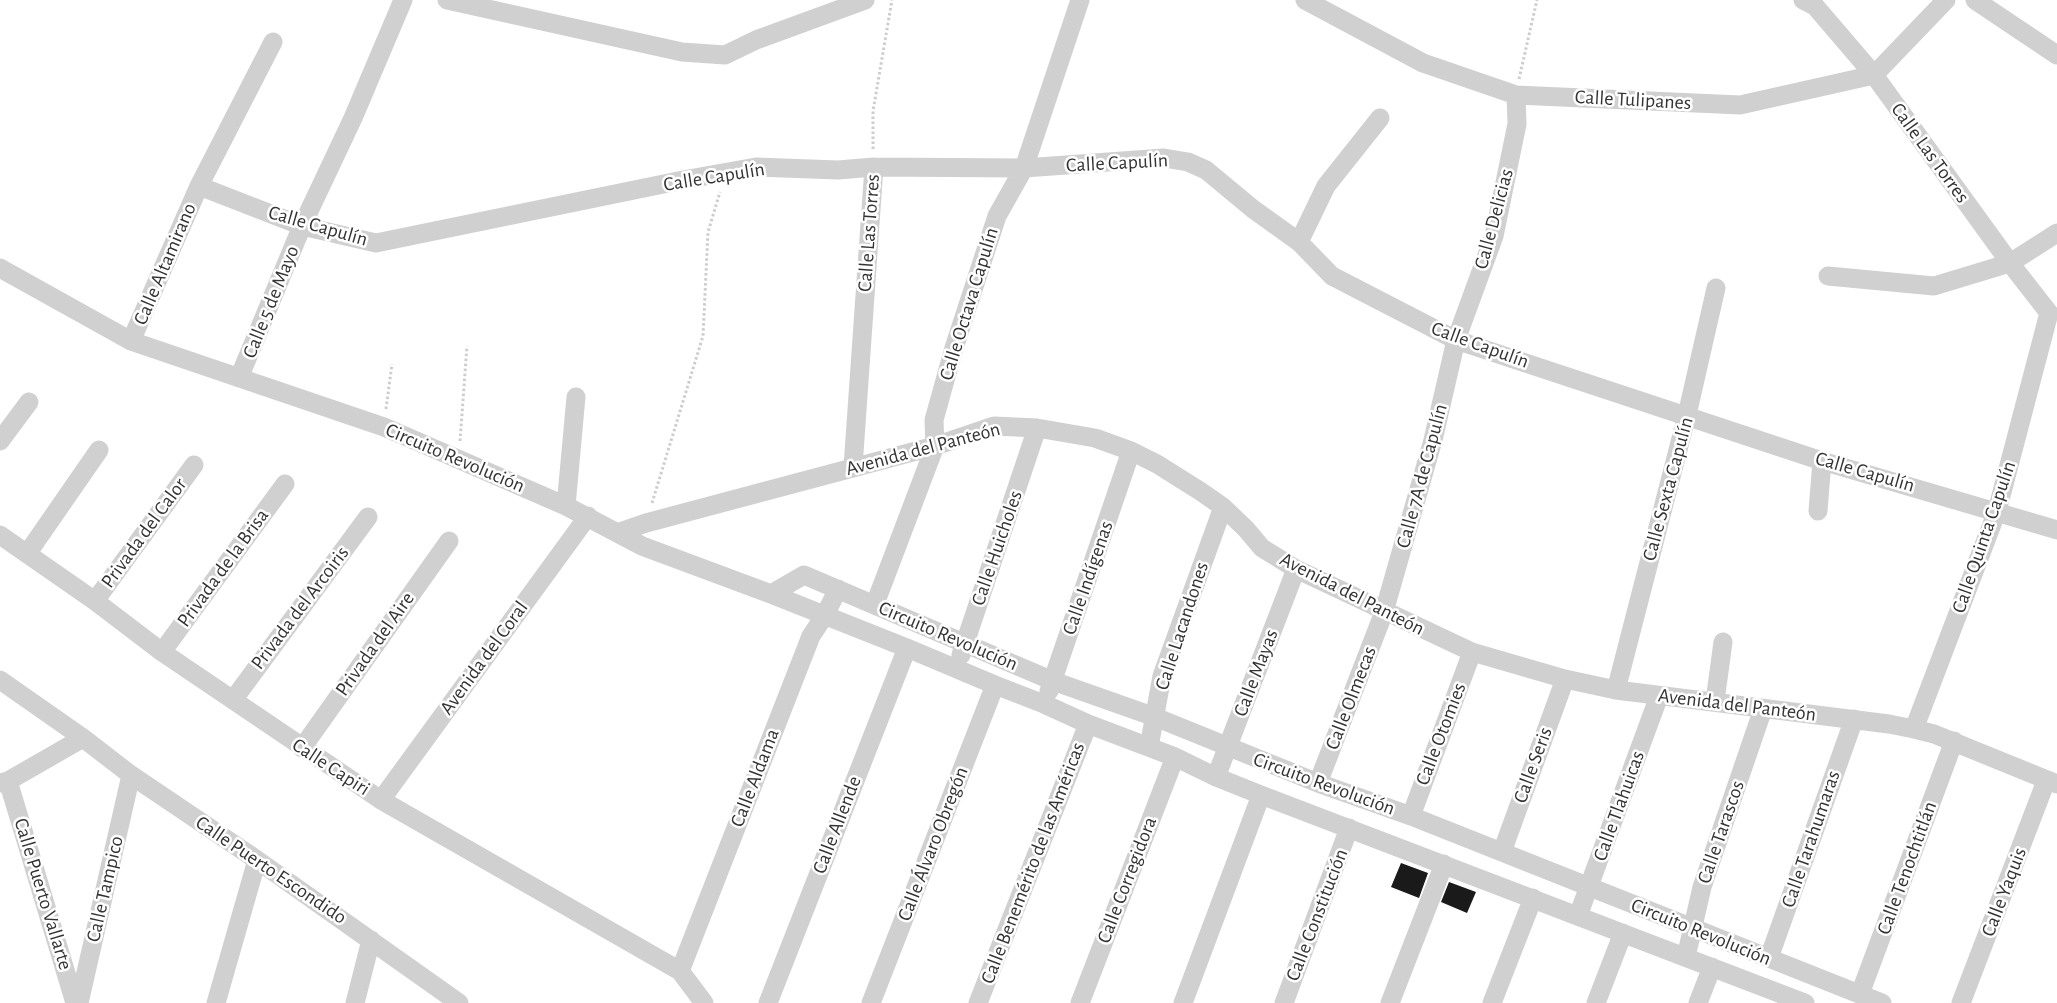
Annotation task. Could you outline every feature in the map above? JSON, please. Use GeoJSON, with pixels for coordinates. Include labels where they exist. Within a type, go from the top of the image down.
{"type":"FeatureCollection","features":[{"type":"Feature","properties":{"kind":"street","name":"Calle 5 de Mayo"},"geometry":{"type":"LineString","coordinates":[[239,378],[302,226],[353,118],[403,0]]}},
{"type":"Feature","properties":{"kind":"street"},"geometry":{"type":"LineString","coordinates":[[447,0],[682,52],[725,55],[756,40],[865,0]]}},
{"type":"Feature","properties":{"kind":"street","name":"Calle Octava Capulín"},"geometry":{"type":"LineString","coordinates":[[936,446],[934,420],[957,339],[997,216],[1024,168],[1080,0]]}},
{"type":"Feature","properties":{"kind":"street","name":"Calle Tulipanes"},"geometry":{"type":"LineString","coordinates":[[1304,0],[1423,63],[1516,94],[1740,105],[1874,76]]}},
{"type":"Feature","properties":{"kind":"street","name":"Calle Las Torres"},"geometry":{"type":"LineString","coordinates":[[1803,0],[1815,6],[1874,76],[2010,263],[2053,314]]}},
{"type":"Feature","properties":{"kind":"street"},"geometry":{"type":"LineString","coordinates":[[1874,76],[1946,0]]}},
{"type":"Feature","properties":{"kind":"street"},"geometry":{"type":"LineString","coordinates":[[1975,0],[2057,55]]}},
{"type":"Feature","properties":{"kind":"street","name":"Calle Altamirano"},"geometry":{"type":"LineString","coordinates":[[131,341],[199,186],[273,42]]}},
{"type":"Feature","properties":{"kind":"street","name":"Calle Delicias"},"geometry":{"type":"LineString","coordinates":[[1456,340],[1494,236],[1517,124],[1516,94]]}},
{"type":"Feature","properties":{"kind":"street"},"geometry":{"type":"LineString","coordinates":[[1299,242],[1326,186],[1380,118]]}},
{"type":"Feature","properties":{"kind":"street","name":"Calle Capulín"},"geometry":{"type":"LineString","coordinates":[[199,186],[302,226],[376,243],[756,167],[838,170],[874,167],[1024,168],[1164,158],[1188,162],[1206,170],[1253,209],[1299,242],[1332,276],[1456,340],[1822,461],[2057,530]]}},
{"type":"Feature","properties":{"kind":"street","name":"Calle Las Torres"},"geometry":{"type":"LineString","coordinates":[[853,468],[874,167]]}},
{"type":"Feature","properties":{"kind":"street"},"geometry":{"type":"LineString","coordinates":[[1828,276],[1934,286],[2010,263],[2057,232]]}},
{"type":"Feature","properties":{"kind":"street","name":"Circuito Revolución"},"geometry":{"type":"LineString","coordinates":[[0,268],[131,341],[384,427],[588,516],[642,546],[825,615],[1044,704],[1088,724],[1174,757],[1216,777],[1261,795],[1803,1003]]}},
{"type":"Feature","properties":{"kind":"street","name":"Calle Sexta Capulín"},"geometry":{"type":"LineString","coordinates":[[1616,690],[1687,415],[1716,288]]}},
{"type":"Feature","properties":{"kind":"street","name":"Calle Quinta Capulín"},"geometry":{"type":"LineString","coordinates":[[1914,729],[1997,511],[2053,314]]}},
{"type":"Feature","properties":{"kind":"street","name":"Calle 7A de Capulín"},"geometry":{"type":"LineString","coordinates":[[1384,612],[1433,440],[1456,340]]}},
{"type":"Feature","properties":{"kind":"street"},"geometry":{"type":"LineString","coordinates":[[566,506],[576,397]]}},
{"type":"Feature","properties":{"kind":"street"},"geometry":{"type":"LineString","coordinates":[[0,441],[29,402]]}},
{"type":"Feature","properties":{"kind":"street","name":"Avenida del Panteón"},"geometry":{"type":"LineString","coordinates":[[617,533],[646,523],[936,446],[994,426],[1037,428],[1095,438],[1130,451],[1178,477],[1223,507],[1246,529],[1262,548],[1296,569],[1472,652],[1565,679],[1616,690],[1854,719],[1914,729],[1954,741],[2051,783]]}},
{"type":"Feature","properties":{"kind":"street","name":"Calle Huicholes"},"geometry":{"type":"LineString","coordinates":[[956,668],[1037,428]]}},
{"type":"Feature","properties":{"kind":"street"},"geometry":{"type":"LineString","coordinates":[[874,604],[936,446]]}},
{"type":"Feature","properties":{"kind":"street"},"geometry":{"type":"LineString","coordinates":[[27,554],[100,450]]}},
{"type":"Feature","properties":{"kind":"street","name":"Calle Indígenas"},"geometry":{"type":"LineString","coordinates":[[1044,704],[1130,451]]}},
{"type":"Feature","properties":{"kind":"street"},"geometry":{"type":"LineString","coordinates":[[1818,511],[1822,461]]}},
{"type":"Feature","properties":{"kind":"street","name":"Privada del Calor"},"geometry":{"type":"LineString","coordinates":[[95,601],[194,465]]}},
{"type":"Feature","properties":{"kind":"street","name":"Privada de la Brisa"},"geometry":{"type":"LineString","coordinates":[[162,652],[285,484]]}},
{"type":"Feature","properties":{"kind":"street","name":"Calle Lacandones"},"geometry":{"type":"LineString","coordinates":[[1149,747],[1162,676],[1223,507]]}},
{"type":"Feature","properties":{"kind":"street","name":"Avenida del Coral"},"geometry":{"type":"LineString","coordinates":[[381,800],[588,516]]}},
{"type":"Feature","properties":{"kind":"street","name":"Privada del Arcoiris"},"geometry":{"type":"LineString","coordinates":[[233,700],[368,517]]}},
{"type":"Feature","properties":{"kind":"street","name":"Calle Capiri"},"geometry":{"type":"LineString","coordinates":[[0,535],[95,601],[162,652],[381,800],[680,970]]}},
{"type":"Feature","properties":{"kind":"street","name":"Privada del Aire"},"geometry":{"type":"LineString","coordinates":[[302,748],[449,541]]}},
{"type":"Feature","properties":{"kind":"street","name":"Calle Mayas"},"geometry":{"type":"LineString","coordinates":[[1216,777],[1296,569]]}},
{"type":"Feature","properties":{"kind":"street","name":"Circuito Revolución"},"geometry":{"type":"LineString","coordinates":[[771,594],[804,575],[1053,681],[1155,717],[1318,783],[1411,816],[1882,1003]]}},
{"type":"Feature","properties":{"kind":"street","name":"Calle Aldama"},"geometry":{"type":"LineString","coordinates":[[680,970],[811,636],[825,615],[838,589]]}},
{"type":"Feature","properties":{"kind":"street","name":"Calle Olmecas"},"geometry":{"type":"LineString","coordinates":[[1318,783],[1384,612]]}},
{"type":"Feature","properties":{"kind":"street"},"geometry":{"type":"LineString","coordinates":[[1715,702],[1723,642]]}},
{"type":"Feature","properties":{"kind":"street","name":"Calle Allende"},"geometry":{"type":"LineString","coordinates":[[768,1003],[907,648]]}},
{"type":"Feature","properties":{"kind":"street","name":"Calle Otomies"},"geometry":{"type":"LineString","coordinates":[[1411,816],[1472,652]]}},
{"type":"Feature","properties":{"kind":"street","name":"Calle Seris"},"geometry":{"type":"LineString","coordinates":[[1502,852],[1565,679]]}},
{"type":"Feature","properties":{"kind":"street","name":"Calle Puerto Escondido"},"geometry":{"type":"LineString","coordinates":[[0,680],[131,775],[257,860],[459,1003]]}},
{"type":"Feature","properties":{"kind":"street","name":"Calle Álvaro Obregón"},"geometry":{"type":"LineString","coordinates":[[871,1003],[995,685]]}},
{"type":"Feature","properties":{"kind":"street","name":"Calle Tlahuicas"},"geometry":{"type":"LineString","coordinates":[[1578,916],[1659,696]]}},
{"type":"Feature","properties":{"kind":"street","name":"Calle Tarascos"},"geometry":{"type":"LineString","coordinates":[[1686,957],[1702,887],[1763,709]]}},
{"type":"Feature","properties":{"kind":"street","name":"Calle Tarahumaras"},"geometry":{"type":"LineString","coordinates":[[1769,958],[1854,719]]}},
{"type":"Feature","properties":{"kind":"street","name":"Calle Benemérito de las Américas"},"geometry":{"type":"LineString","coordinates":[[978,1003],[1088,724]]}},
{"type":"Feature","properties":{"kind":"street","name":"Calle Puerto Vallarte"},"geometry":{"type":"LineString","coordinates":[[76,1003],[4,782],[82,738]]}},
{"type":"Feature","properties":{"kind":"street","name":"Calle Tenochtitlán"},"geometry":{"type":"LineString","coordinates":[[1860,994],[1954,741]]}},
{"type":"Feature","properties":{"kind":"street","name":"Calle Corregidora"},"geometry":{"type":"LineString","coordinates":[[1080,1003],[1174,757]]}},
{"type":"Feature","properties":{"kind":"street","name":"Calle Tampico"},"geometry":{"type":"LineString","coordinates":[[79,1003],[131,775]]}},
{"type":"Feature","properties":{"kind":"street","name":"Calle Yaquis"},"geometry":{"type":"LineString","coordinates":[[1962,1003],[2051,783]]}},
{"type":"Feature","properties":{"kind":"street"},"geometry":{"type":"LineString","coordinates":[[1183,1003],[1261,795]]}},
{"type":"Feature","properties":{"kind":"street","name":"Calle Constitución"},"geometry":{"type":"LineString","coordinates":[[1284,1003],[1350,828]]}},
{"type":"Feature","properties":{"kind":"street"},"geometry":{"type":"LineString","coordinates":[[216,1003],[257,860]]}},
{"type":"Feature","properties":{"kind":"street"},"geometry":{"type":"LineString","coordinates":[[1390,1003],[1444,864]]}},
{"type":"Feature","properties":{"kind":"street"},"geometry":{"type":"LineString","coordinates":[[1492,1003],[1532,898]]}},
{"type":"Feature","properties":{"kind":"street"},"geometry":{"type":"LineString","coordinates":[[1596,1003],[1623,933]]}},
{"type":"Feature","properties":{"kind":"street"},"geometry":{"type":"LineString","coordinates":[[354,1003],[371,940]]}},
{"type":"Feature","properties":{"kind":"street"},"geometry":{"type":"LineString","coordinates":[[1698,1003],[1712,967]]}},
{"type":"Feature","properties":{"kind":"street"},"geometry":{"type":"LineString","coordinates":[[680,970],[704,1003]]}},
{"type":"Feature","properties":{"kind":"path","name":"Calle Las Torres"},"geometry":{"type":"LineString","coordinates":[[874,167],[873,111],[892,0]]}},
{"type":"Feature","properties":{"kind":"path"},"geometry":{"type":"LineString","coordinates":[[1516,94],[1536,0]]}},
{"type":"Feature","properties":{"kind":"path"},"geometry":{"type":"LineString","coordinates":[[646,523],[703,336],[708,232],[726,173]]}},
{"type":"Feature","properties":{"kind":"path"},"geometry":{"type":"LineString","coordinates":[[459,459],[467,346]]}},
{"type":"Feature","properties":{"kind":"path"},"geometry":{"type":"LineString","coordinates":[[384,427],[392,364]]}},
{"type":"Feature","properties":{"kind":"building"},"geometry":{"type":"Polygon","coordinates":[[[1401,863],[1428,873],[1419,898],[1391,887],[1401,863]]]}},
{"type":"Feature","properties":{"kind":"building"},"geometry":{"type":"Polygon","coordinates":[[[1449,882],[1476,892],[1467,913],[1441,902],[1449,882]]]}}]}
